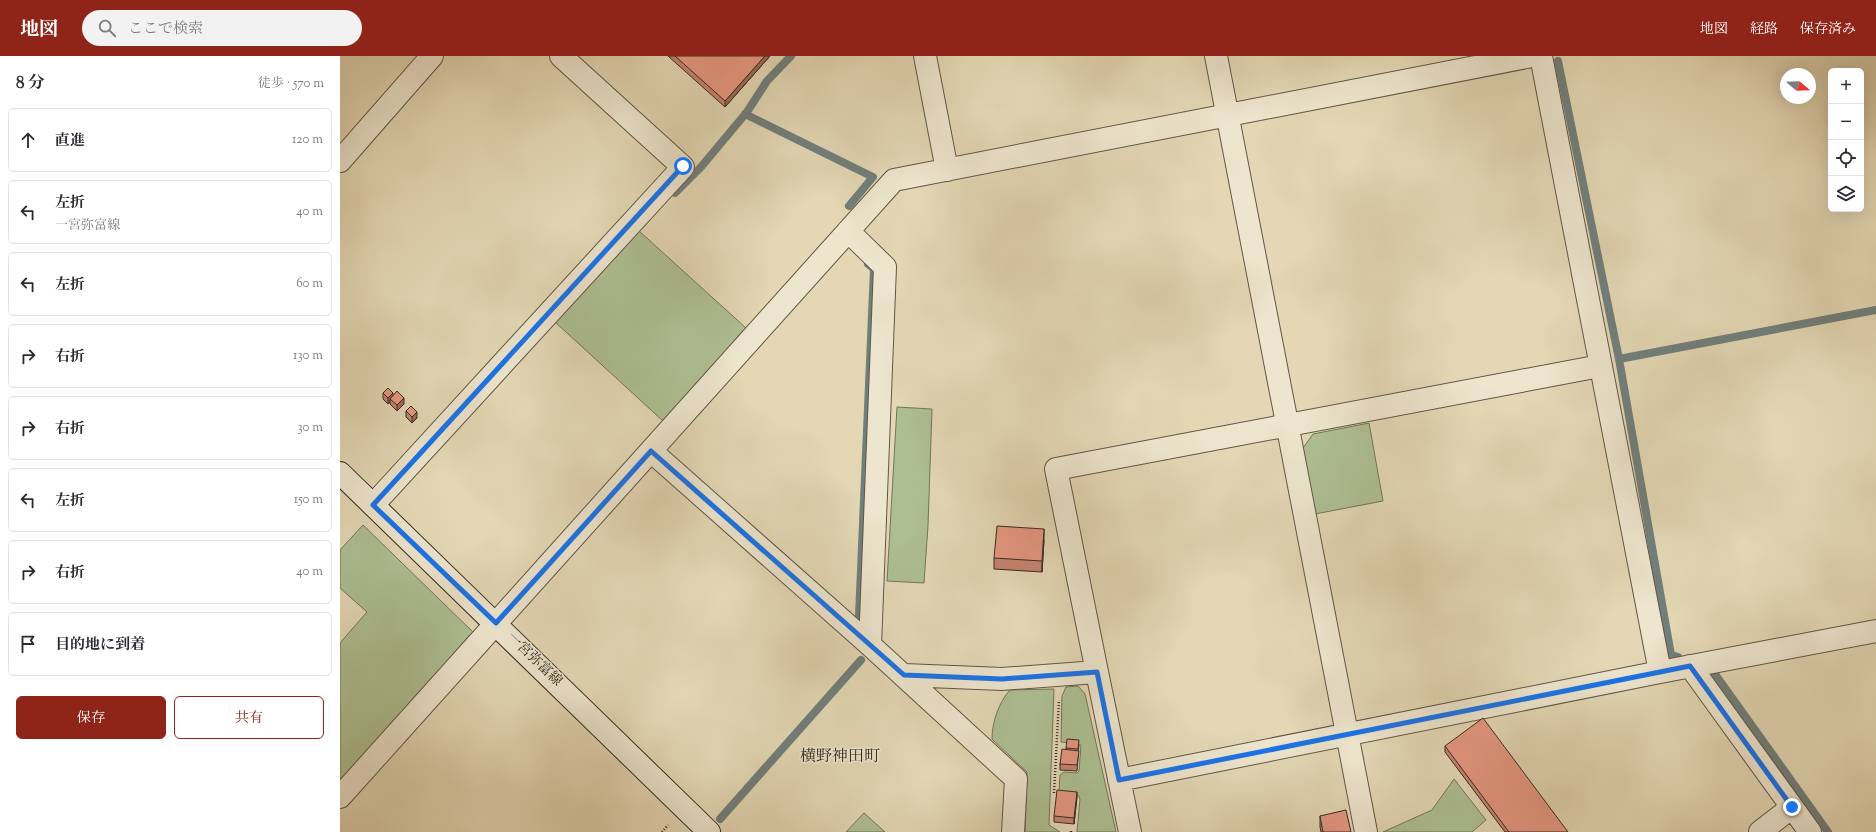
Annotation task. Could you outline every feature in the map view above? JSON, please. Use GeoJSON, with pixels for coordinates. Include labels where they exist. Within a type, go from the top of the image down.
{"type":"FeatureCollection","features":[{"type":"Feature","properties":{"kind":"street"},"geometry":{"type":"LineString","coordinates":[[340,161],[432,56]]}},
{"type":"Feature","properties":{"kind":"street"},"geometry":{"type":"LineString","coordinates":[[373,505],[683,166],[560,56]]}},
{"type":"Feature","properties":{"kind":"street"},"geometry":{"type":"LineString","coordinates":[[925,56],[946,170]]}},
{"type":"Feature","properties":{"kind":"street"},"geometry":{"type":"LineString","coordinates":[[1216,56],[1366,832]]}},
{"type":"Feature","properties":{"kind":"street"},"geometry":{"type":"LineString","coordinates":[[340,797],[894,180],[1532,56]]}},
{"type":"Feature","properties":{"kind":"street"},"geometry":{"type":"LineString","coordinates":[[1541,56],[1660,672]]}},
{"type":"Feature","properties":{"kind":"street"},"geometry":{"type":"LineString","coordinates":[[848,231],[885,267],[870,645]]}},
{"type":"Feature","properties":{"kind":"street"},"geometry":{"type":"LineString","coordinates":[[1130,832],[1056,469],[1600,366]]}},
{"type":"Feature","properties":{"kind":"street"},"geometry":{"type":"LineString","coordinates":[[651,451],[904,675],[1016,779],[1013,832]]}},
{"type":"Feature","properties":{"kind":"street","name":"一宮弥富線"},"geometry":{"type":"LineString","coordinates":[[340,473],[496,623],[709,832]]}},
{"type":"Feature","properties":{"kind":"street"},"geometry":{"type":"LineString","coordinates":[[1119,780],[1690,666],[1876,631]]}},
{"type":"Feature","properties":{"kind":"street"},"geometry":{"type":"LineString","coordinates":[[1690,666],[1810,832]]}},
{"type":"Feature","properties":{"kind":"street"},"geometry":{"type":"LineString","coordinates":[[904,675],[1002,679],[1097,672]]}},
{"type":"Feature","properties":{"kind":"street"},"geometry":{"type":"LineString","coordinates":[[1760,832],[1792,807]]}},
{"type":"Feature","properties":{"kind":"path"},"geometry":{"type":"LineString","coordinates":[[1054,793],[1061,675]]}},
{"type":"Feature","properties":{"kind":"green space"},"geometry":{"type":"Polygon","coordinates":[[[638,230],[746,328],[663,421],[555,322],[638,230]]]}},
{"type":"Feature","properties":{"kind":"green space"},"geometry":{"type":"Polygon","coordinates":[[[897,407],[932,409],[928,526],[924,583],[887,581],[897,407]]]}},
{"type":"Feature","properties":{"kind":"green space"},"geometry":{"type":"Polygon","coordinates":[[[1369,423],[1383,501],[1315,514],[1303,448],[1313,434],[1369,423]]]}},
{"type":"Feature","properties":{"kind":"green space"},"geometry":{"type":"Polygon","coordinates":[[[363,525],[475,634],[340,783],[340,643],[367,612],[340,588],[340,550],[363,525]]]}},
{"type":"Feature","properties":{"kind":"green space"},"geometry":{"type":"Polygon","coordinates":[[[1078,686],[1085,694],[1116,832],[1077,832],[1079,796],[1062,794],[1059,791],[1060,775],[1064,772],[1077,773],[1079,771],[1081,745],[1061,742],[1062,696],[1066,687],[1078,686]]]}},
{"type":"Feature","properties":{"kind":"green space"},"geometry":{"type":"Polygon","coordinates":[[[1054,689],[1049,825],[1060,832],[1025,832],[1027,772],[992,739],[993,726],[999,706],[1010,690],[1054,689]]]}},
{"type":"Feature","properties":{"kind":"green space"},"geometry":{"type":"Polygon","coordinates":[[[1454,779],[1486,820],[1472,832],[1383,832],[1432,810],[1454,779]]]}},
{"type":"Feature","properties":{"kind":"green space"},"geometry":{"type":"Polygon","coordinates":[[[864,813],[885,832],[846,832],[864,813]]]}},
{"type":"Feature","properties":{"kind":"building"},"geometry":{"type":"Polygon","coordinates":[[[675,56],[765,56],[725,101],[675,56]]]}},
{"type":"Feature","properties":{"kind":"building"},"geometry":{"type":"Polygon","coordinates":[[[388,388],[393,393],[388,398],[383,393],[388,388]]]}},
{"type":"Feature","properties":{"kind":"building"},"geometry":{"type":"Polygon","coordinates":[[[397,391],[404,398],[397,405],[390,399],[397,391]]]}},
{"type":"Feature","properties":{"kind":"building"},"geometry":{"type":"Polygon","coordinates":[[[411,406],[417,412],[412,417],[406,411],[411,406]]]}},
{"type":"Feature","properties":{"kind":"building"},"geometry":{"type":"Polygon","coordinates":[[[997,526],[1044,529],[1042,561],[994,558],[997,526]]]}},
{"type":"Feature","properties":{"kind":"building"},"geometry":{"type":"Polygon","coordinates":[[[1483,718],[1568,832],[1509,832],[1445,746],[1483,718]]]}},
{"type":"Feature","properties":{"kind":"building"},"geometry":{"type":"Polygon","coordinates":[[[1067,739],[1079,740],[1078,749],[1066,748],[1067,739]]]}},
{"type":"Feature","properties":{"kind":"building"},"geometry":{"type":"Polygon","coordinates":[[[1062,749],[1079,751],[1077,765],[1060,764],[1062,749]]]}},
{"type":"Feature","properties":{"kind":"building"},"geometry":{"type":"Polygon","coordinates":[[[1057,790],[1077,792],[1074,818],[1054,816],[1057,790]]]}},
{"type":"Feature","properties":{"kind":"building"},"geometry":{"type":"Polygon","coordinates":[[[1346,810],[1351,832],[1323,832],[1320,816],[1346,810]]]}},
{"type":"Feature","properties":{"kind":"waterway"},"geometry":{"type":"LineString","coordinates":[[675,193],[701,167],[747,112],[767,81],[791,56]]}},
{"type":"Feature","properties":{"kind":"waterway"},"geometry":{"type":"LineString","coordinates":[[1558,61],[1619,359],[1671,655],[1678,657]]}},
{"type":"Feature","properties":{"kind":"waterway"},"geometry":{"type":"LineString","coordinates":[[745,114],[873,177],[849,206]]}},
{"type":"Feature","properties":{"kind":"waterway"},"geometry":{"type":"LineString","coordinates":[[859,616],[874,269],[868,264]]}},
{"type":"Feature","properties":{"kind":"waterway"},"geometry":{"type":"LineString","coordinates":[[1619,359],[1876,310]]}},
{"type":"Feature","properties":{"kind":"waterway"},"geometry":{"type":"LineString","coordinates":[[720,819],[861,660]]}},
{"type":"Feature","properties":{"kind":"waterway"},"geometry":{"type":"LineString","coordinates":[[1715,674],[1828,832]]}},
{"type":"Feature","properties":{"kind":"district","name":"横野神田町"},"geometry":{"type":"Point","coordinates":[840,757]}},
{"type":"Feature","properties":{"kind":"route"},"geometry":{"type":"LineString","coordinates":[[683,166],[373,505],[496,623],[651,451],[904,675],[1002,679],[1097,672],[1119,780],[1690,666],[1792,807]]}}]}
